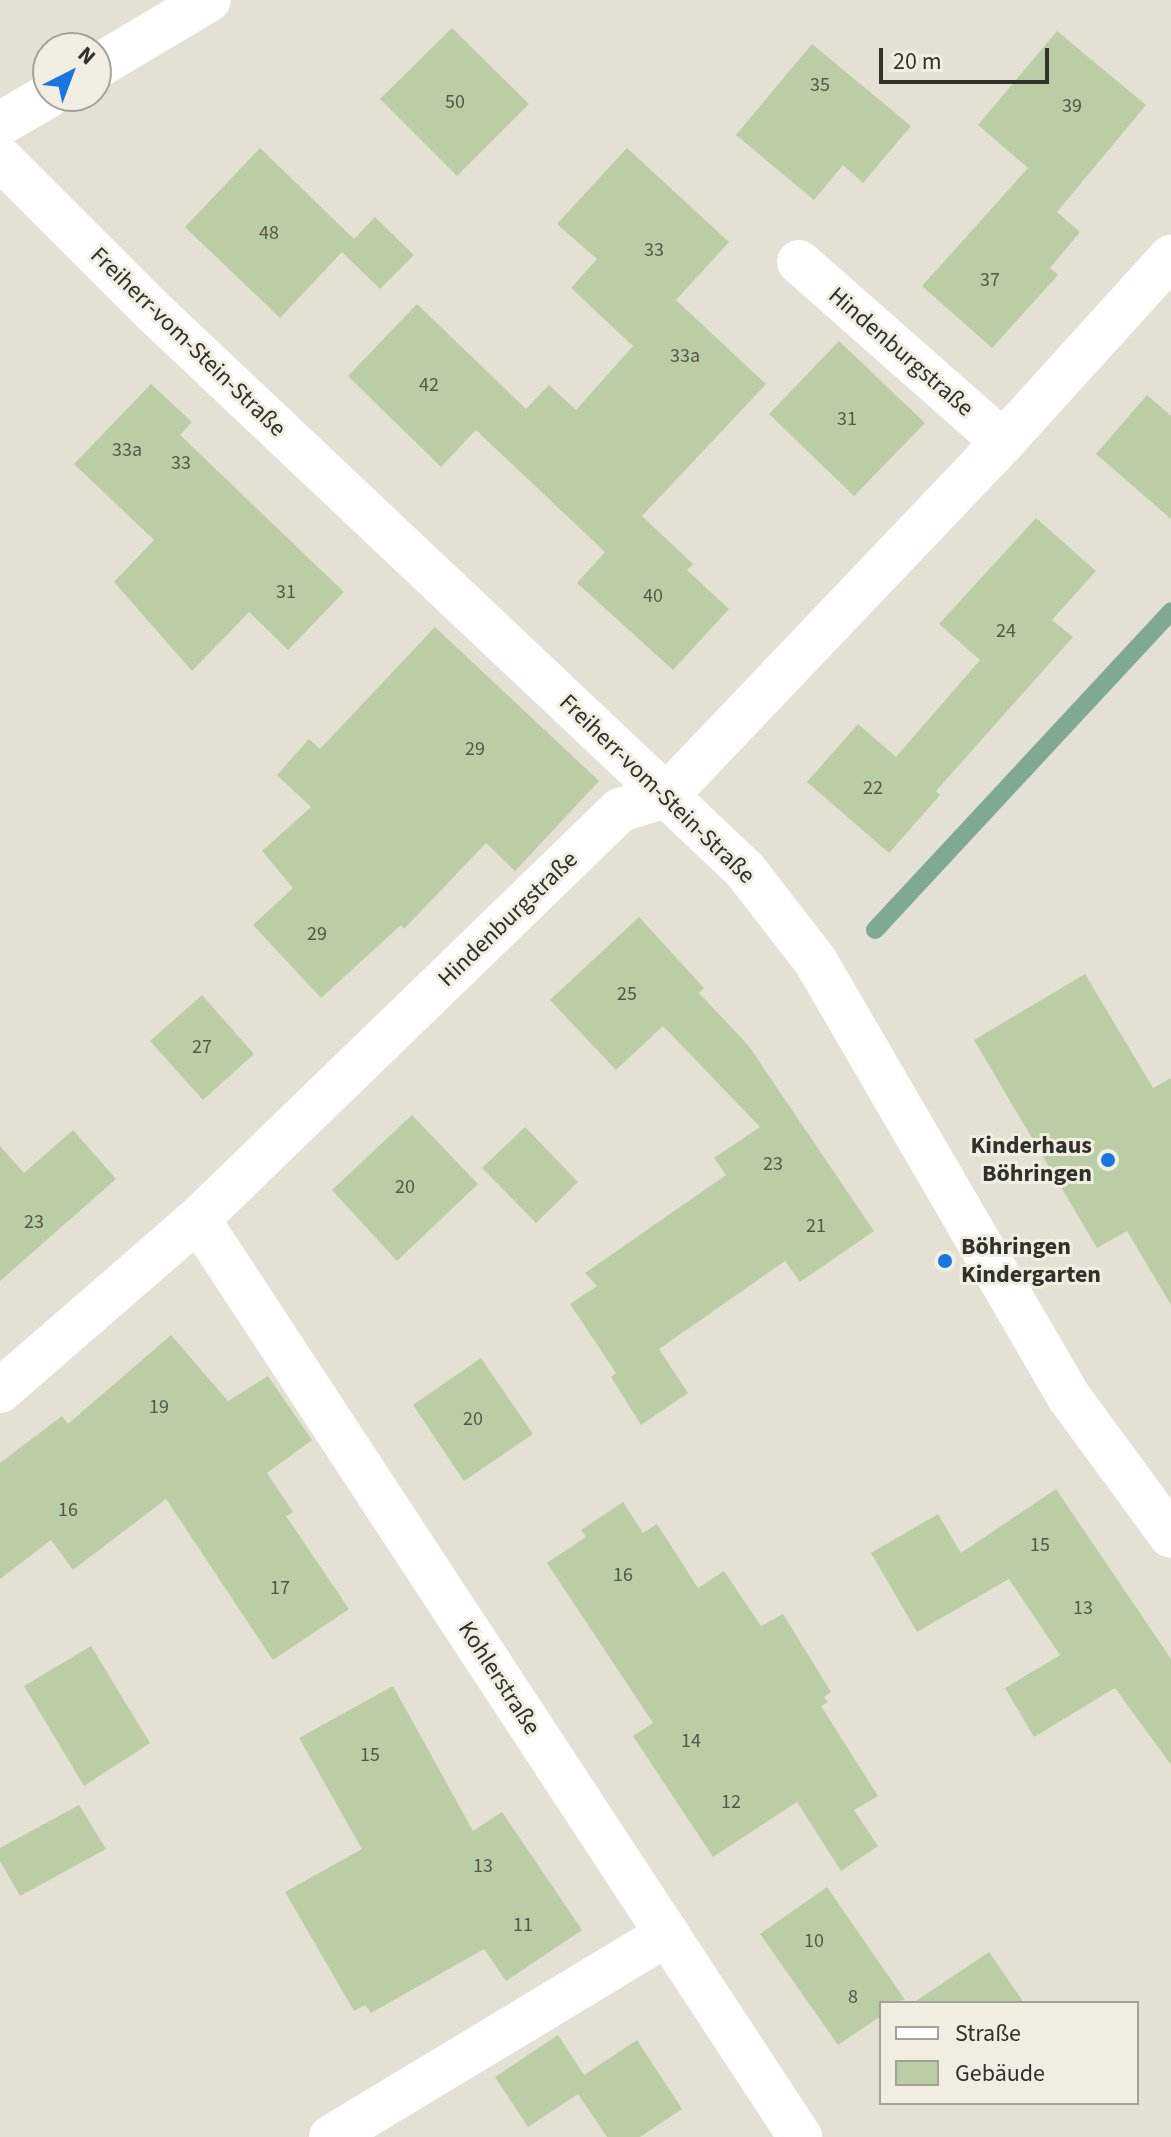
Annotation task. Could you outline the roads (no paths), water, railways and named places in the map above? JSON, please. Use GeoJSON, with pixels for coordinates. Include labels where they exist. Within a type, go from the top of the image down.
{"type":"FeatureCollection","features":[{"type":"Feature","properties":{"kind":"street"},"geometry":{"type":"LineString","coordinates":[[112,58],[209,0]]}},
{"type":"Feature","properties":{"kind":"street"},"geometry":{"type":"LineString","coordinates":[[0,124],[32,105]]}},
{"type":"Feature","properties":{"kind":"street","name":"Freiherr-vom-Stein-Straße"},"geometry":{"type":"LineString","coordinates":[[0,158],[153,311],[745,870],[816,962],[1069,1397],[1171,1536]]}},
{"type":"Feature","properties":{"kind":"street","name":"Hindenburgstraße"},"geometry":{"type":"LineString","coordinates":[[0,1391],[198,1219],[620,810],[666,796],[1003,442],[1171,257]]}},
{"type":"Feature","properties":{"kind":"street","name":"Hindenburgstraße"},"geometry":{"type":"LineString","coordinates":[[799,262],[1003,442]]}},
{"type":"Feature","properties":{"kind":"street","name":"Kohlerstraße"},"geometry":{"type":"LineString","coordinates":[[198,1219],[800,2137]]}},
{"type":"Feature","properties":{"kind":"street"},"geometry":{"type":"LineString","coordinates":[[331,2137],[667,1934]]}},
{"type":"Feature","properties":{"kind":"waterway"},"geometry":{"type":"LineString","coordinates":[[875,930],[1171,611]]}},
{"type":"Feature","properties":{"kind":"place","name":"Kinderhaus Böhringen"},"geometry":{"type":"Point","coordinates":[1108,1160]}},
{"type":"Feature","properties":{"kind":"place","name":"Böhringen Kindergarten"},"geometry":{"type":"Point","coordinates":[945,1261]}}]}
